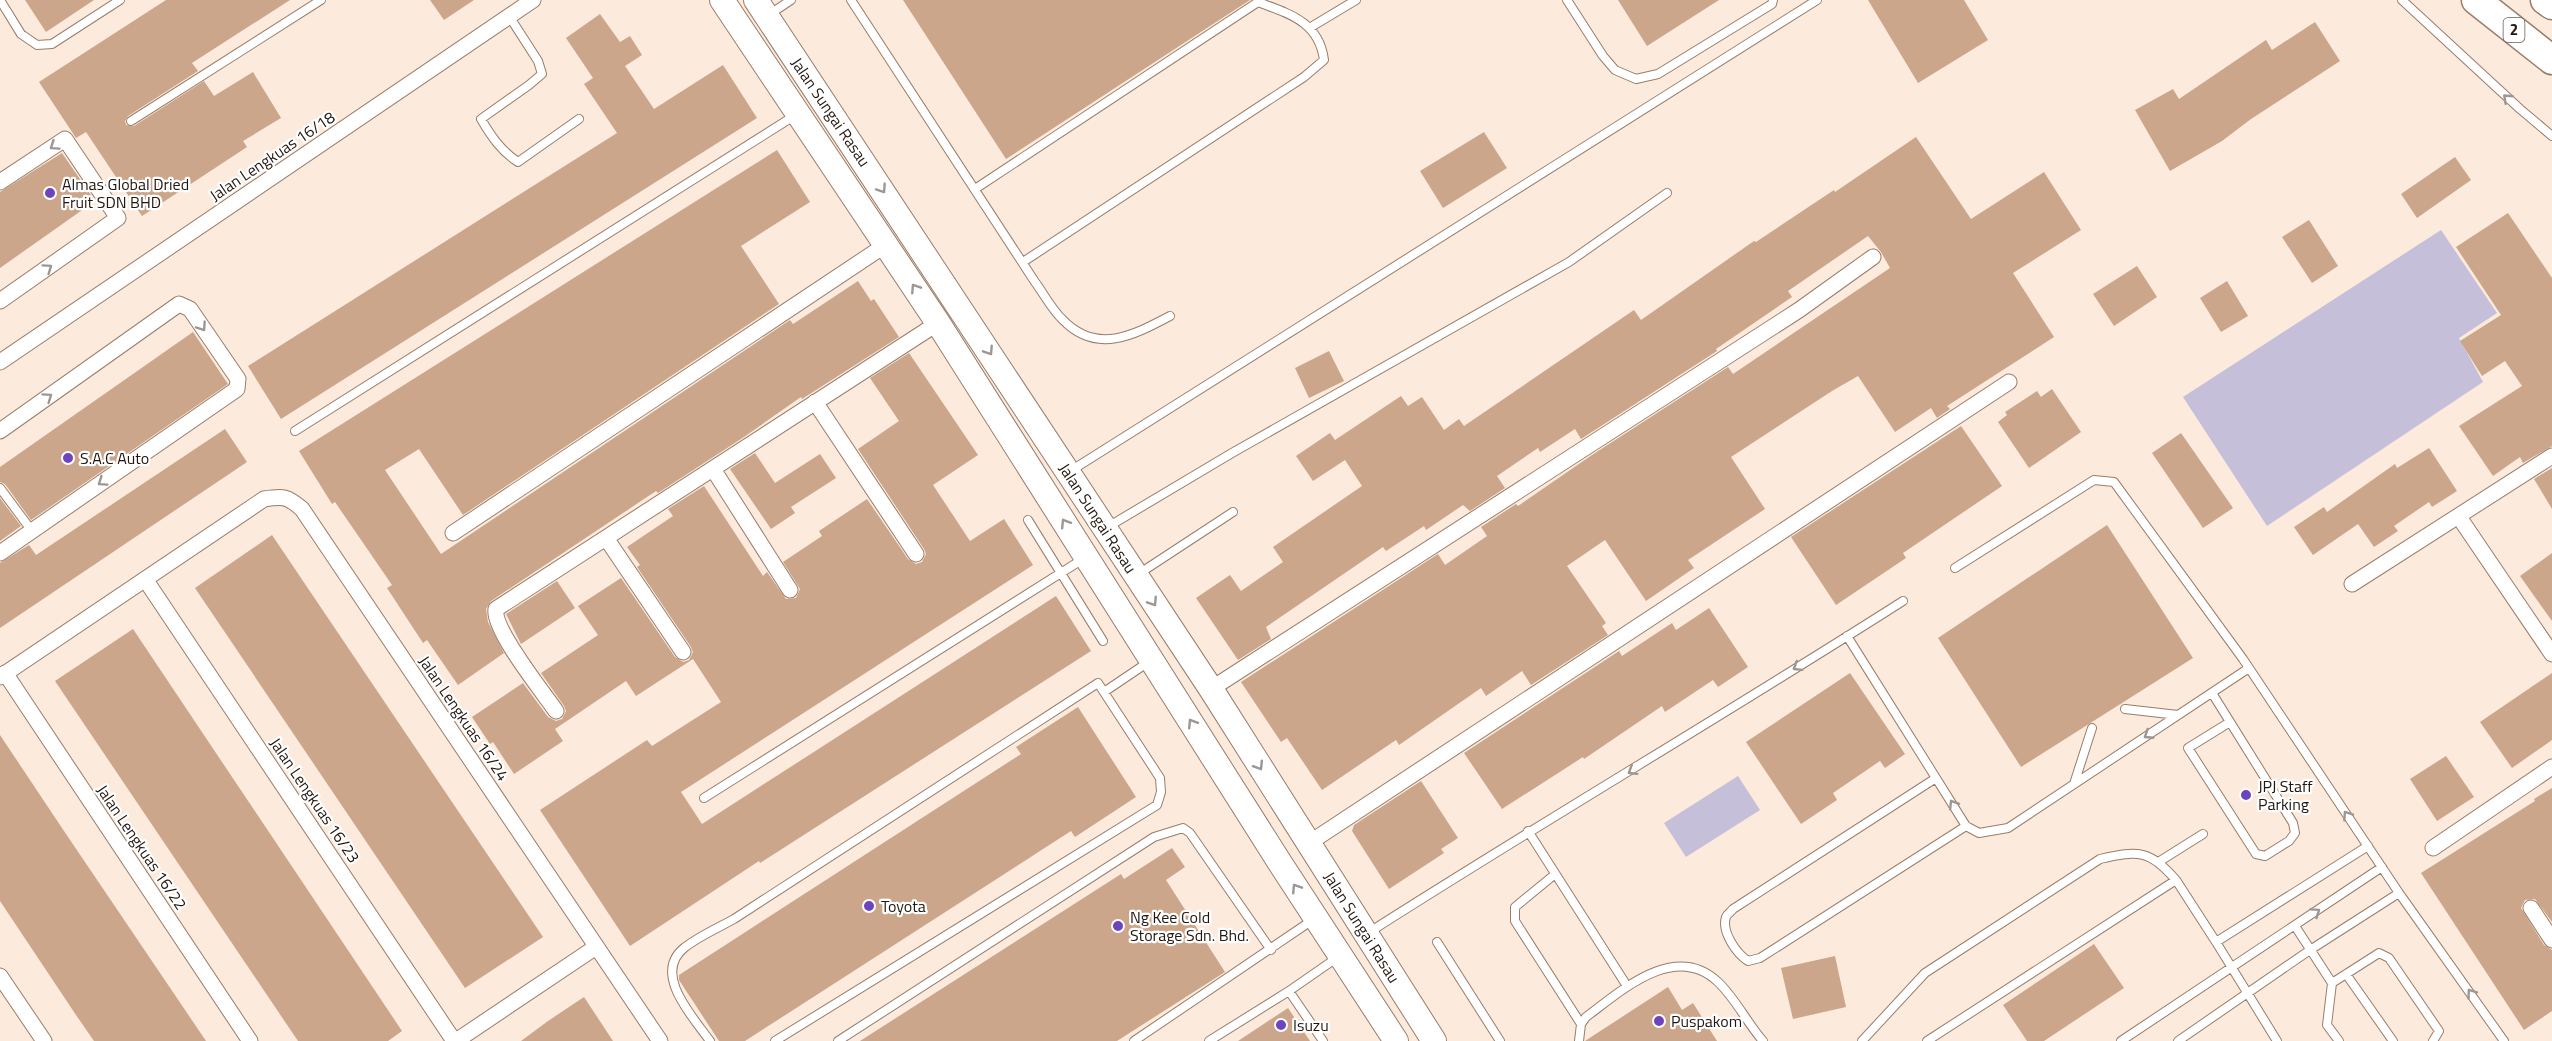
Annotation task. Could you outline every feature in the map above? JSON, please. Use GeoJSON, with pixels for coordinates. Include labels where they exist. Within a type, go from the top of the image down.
{"type":"FeatureCollection","features":[{"type":"Feature","properties":{"kind":"highway","name":"2"},"geometry":{"type":"LineString","coordinates":[[2476,0],[2552,60]]}},
{"type":"Feature","properties":{"kind":"highway"},"geometry":{"type":"LineString","coordinates":[[2545,0],[2552,5]]}},
{"type":"Feature","properties":{"kind":"main road","name":"Jalan Sungai Rasau"},"geometry":{"type":"LineString","coordinates":[[722,0],[887,244],[1315,918],[1396,1041]]}},
{"type":"Feature","properties":{"kind":"main road","name":"Jalan Sungai Rasau"},"geometry":{"type":"LineString","coordinates":[[761,8],[1211,689],[1434,1041]]}},
{"type":"Feature","properties":{"kind":"street","name":"Jalan Lengkuas 16/18"},"geometry":{"type":"LineString","coordinates":[[0,362],[533,0]]}},
{"type":"Feature","properties":{"kind":"street"},"geometry":{"type":"LineString","coordinates":[[0,183],[65,140],[118,218],[0,301]]}},
{"type":"Feature","properties":{"kind":"street"},"geometry":{"type":"LineString","coordinates":[[453,533],[887,244]]}},
{"type":"Feature","properties":{"kind":"street"},"geometry":{"type":"LineString","coordinates":[[1211,689],[1799,310],[1873,258]]}},
{"type":"Feature","properties":{"kind":"street"},"geometry":{"type":"LineString","coordinates":[[0,431],[179,304],[190,309],[238,379],[237,389],[0,553]]}},
{"type":"Feature","properties":{"kind":"street"},"geometry":{"type":"LineString","coordinates":[[556,711],[502,634],[494,617],[496,609],[938,323]]}},
{"type":"Feature","properties":{"kind":"street"},"geometry":{"type":"LineString","coordinates":[[1309,843],[2009,382]]}},
{"type":"Feature","properties":{"kind":"street"},"geometry":{"type":"LineString","coordinates":[[815,402],[916,554]]}},
{"type":"Feature","properties":{"kind":"street"},"geometry":{"type":"LineString","coordinates":[[2352,584],[2552,456]]}},
{"type":"Feature","properties":{"kind":"street"},"geometry":{"type":"LineString","coordinates":[[713,469],[790,590]]}},
{"type":"Feature","properties":{"kind":"street","name":"Jalan Lengkuas 16/24"},"geometry":{"type":"LineString","coordinates":[[145,579],[264,499],[279,496],[290,499],[302,509],[660,1041]]}},
{"type":"Feature","properties":{"kind":"street"},"geometry":{"type":"LineString","coordinates":[[2459,517],[2552,654]]}},
{"type":"Feature","properties":{"kind":"street"},"geometry":{"type":"LineString","coordinates":[[606,538],[683,652]]}},
{"type":"Feature","properties":{"kind":"street"},"geometry":{"type":"LineString","coordinates":[[3,675],[145,579]]}},
{"type":"Feature","properties":{"kind":"street","name":"Jalan Lengkuas 16/23"},"geometry":{"type":"LineString","coordinates":[[145,579],[455,1041]]}},
{"type":"Feature","properties":{"kind":"street","name":"Jalan Lengkuas 16/22"},"geometry":{"type":"LineString","coordinates":[[3,675],[249,1041]]}},
{"type":"Feature","properties":{"kind":"street"},"geometry":{"type":"LineString","coordinates":[[2433,848],[2552,767]]}},
{"type":"Feature","properties":{"kind":"street"},"geometry":{"type":"LineString","coordinates":[[2531,908],[2552,940]]}},
{"type":"Feature","properties":{"kind":"street"},"geometry":{"type":"LineString","coordinates":[[455,1041],[596,947]]}},
{"type":"Feature","properties":{"kind":"street"},"geometry":{"type":"LineString","coordinates":[[0,976],[44,1041]]}},
{"type":"Feature","properties":{"kind":"lane"},"geometry":{"type":"LineString","coordinates":[[0,0],[21,34],[37,45],[52,44],[120,0]]}},
{"type":"Feature","properties":{"kind":"lane"},"geometry":{"type":"LineString","coordinates":[[131,121],[321,0]]}},
{"type":"Feature","properties":{"kind":"lane"},"geometry":{"type":"LineString","coordinates":[[761,8],[791,0]]}},
{"type":"Feature","properties":{"kind":"lane"},"geometry":{"type":"LineString","coordinates":[[851,0],[1063,321],[1089,339],[1111,340],[1137,333],[1170,316]]}},
{"type":"Feature","properties":{"kind":"lane"},"geometry":{"type":"LineString","coordinates":[[1311,27],[1356,0]]}},
{"type":"Feature","properties":{"kind":"lane"},"geometry":{"type":"LineString","coordinates":[[1567,0],[1603,56],[1615,70],[1636,79],[1658,74],[1772,4],[1773,0]]}},
{"type":"Feature","properties":{"kind":"lane"},"geometry":{"type":"LineString","coordinates":[[1068,473],[1817,0]]}},
{"type":"Feature","properties":{"kind":"lane"},"geometry":{"type":"LineString","coordinates":[[2402,0],[2552,136]]}},
{"type":"Feature","properties":{"kind":"lane"},"geometry":{"type":"LineString","coordinates":[[975,189],[1258,2],[1282,11],[1311,27],[1322,45],[1324,60],[1304,77],[1023,262]]}},
{"type":"Feature","properties":{"kind":"lane"},"geometry":{"type":"LineString","coordinates":[[509,16],[538,61],[542,74],[529,86],[481,119],[490,134],[505,154],[518,162],[579,119]]}},
{"type":"Feature","properties":{"kind":"lane"},"geometry":{"type":"LineString","coordinates":[[295,431],[798,113]]}},
{"type":"Feature","properties":{"kind":"lane"},"geometry":{"type":"LineString","coordinates":[[1105,528],[1232,453],[1569,262],[1667,193]]}},
{"type":"Feature","properties":{"kind":"lane"},"geometry":{"type":"LineString","coordinates":[[1954,567],[2094,480],[2114,482],[2249,668],[2399,893],[2504,1041]]}},
{"type":"Feature","properties":{"kind":"lane"},"geometry":{"type":"LineString","coordinates":[[0,488],[32,531]]}},
{"type":"Feature","properties":{"kind":"lane"},"geometry":{"type":"LineString","coordinates":[[1136,576],[1233,512]]}},
{"type":"Feature","properties":{"kind":"lane"},"geometry":{"type":"LineString","coordinates":[[1028,520],[1103,641]]}},
{"type":"Feature","properties":{"kind":"lane"},"geometry":{"type":"LineString","coordinates":[[704,798],[1087,556]]}},
{"type":"Feature","properties":{"kind":"lane"},"geometry":{"type":"LineString","coordinates":[[1367,934],[1528,831],[1903,601]]}},
{"type":"Feature","properties":{"kind":"lane"},"geometry":{"type":"LineString","coordinates":[[1847,636],[1966,826],[1979,832],[2008,828],[2249,668]]}},
{"type":"Feature","properties":{"kind":"lane"},"geometry":{"type":"LineString","coordinates":[[1104,692],[1152,660]]}},
{"type":"Feature","properties":{"kind":"lane"},"geometry":{"type":"LineString","coordinates":[[710,1041],[679,995],[670,969],[675,957],[685,947],[734,919],[1098,683],[1160,778],[1161,792],[1157,805],[775,1041]]}},
{"type":"Feature","properties":{"kind":"lane"},"geometry":{"type":"LineString","coordinates":[[2212,693],[2293,823],[2295,833],[2289,841],[2265,856],[2256,854],[2188,748],[2230,722]]}},
{"type":"Feature","properties":{"kind":"lane"},"geometry":{"type":"LineString","coordinates":[[2125,709],[2178,715]]}},
{"type":"Feature","properties":{"kind":"lane"},"geometry":{"type":"LineString","coordinates":[[2074,784],[2092,728]]}},
{"type":"Feature","properties":{"kind":"lane"},"geometry":{"type":"LineString","coordinates":[[1936,778],[1733,909],[1726,918],[1727,931],[1739,955],[1748,961],[1760,958],[1966,826]]}},
{"type":"Feature","properties":{"kind":"lane"},"geometry":{"type":"LineString","coordinates":[[838,1041],[1154,837],[1183,828],[1190,833],[1271,950]]}},
{"type":"Feature","properties":{"kind":"lane"},"geometry":{"type":"LineString","coordinates":[[1528,831],[1627,986]]}},
{"type":"Feature","properties":{"kind":"lane"},"geometry":{"type":"LineString","coordinates":[[2160,861],[2203,834]]}},
{"type":"Feature","properties":{"kind":"lane"},"geometry":{"type":"LineString","coordinates":[[2216,942],[2368,846]]}},
{"type":"Feature","properties":{"kind":"lane"},"geometry":{"type":"LineString","coordinates":[[1862,1041],[1925,973],[2100,859],[2128,852],[2160,861],[2176,880],[2277,1041]]}},
{"type":"Feature","properties":{"kind":"lane"},"geometry":{"type":"LineString","coordinates":[[2121,1041],[2382,867]]}},
{"type":"Feature","properties":{"kind":"lane"},"geometry":{"type":"LineString","coordinates":[[1554,875],[1515,907],[1513,913],[1515,921],[1581,1024]]}},
{"type":"Feature","properties":{"kind":"lane"},"geometry":{"type":"LineString","coordinates":[[1928,1041],[2176,880]]}},
{"type":"Feature","properties":{"kind":"lane"},"geometry":{"type":"LineString","coordinates":[[2178,1041],[2310,950],[2399,893]]}},
{"type":"Feature","properties":{"kind":"lane"},"geometry":{"type":"LineString","coordinates":[[1134,1041],[1315,918]]}},
{"type":"Feature","properties":{"kind":"lane"},"geometry":{"type":"LineString","coordinates":[[2295,926],[2332,983],[2327,1025],[2339,1041]]}},
{"type":"Feature","properties":{"kind":"lane"},"geometry":{"type":"LineString","coordinates":[[1437,942],[1500,1041]]}},
{"type":"Feature","properties":{"kind":"lane"},"geometry":{"type":"LineString","coordinates":[[2332,983],[2379,953],[2389,958],[2439,1031],[2433,1041]]}},
{"type":"Feature","properties":{"kind":"lane"},"geometry":{"type":"LineString","coordinates":[[1209,1041],[1340,956]]}},
{"type":"Feature","properties":{"kind":"lane"},"geometry":{"type":"LineString","coordinates":[[1579,1041],[1581,1024],[1586,1017],[1627,986],[1663,967],[1704,972],[1724,988],[1763,1041]]}},
{"type":"Feature","properties":{"kind":"lane"},"geometry":{"type":"LineString","coordinates":[[2346,974],[2394,1041]]}},
{"type":"Feature","properties":{"kind":"lane"},"geometry":{"type":"LineString","coordinates":[[1289,991],[1323,1041]]}},
{"type":"Feature","properties":{"kind":"shaded area"},"geometry":{"type":"Polygon","coordinates":[[[2441,230],[2497,313],[2459,338],[2483,382],[2267,526],[2183,397],[2441,230]]]}},
{"type":"Feature","properties":{"kind":"shaded area"},"geometry":{"type":"Polygon","coordinates":[[[1738,776],[1760,810],[1686,857],[1664,823],[1738,776]]]}},
{"type":"Feature","properties":{"kind":"building"},"geometry":{"type":"Polygon","coordinates":[[[25,0],[94,0],[46,32],[25,0]]]}},
{"type":"Feature","properties":{"kind":"building"},"geometry":{"type":"Polygon","coordinates":[[[166,0],[290,0],[192,63],[198,71],[128,116],[125,121],[126,125],[134,126],[204,81],[214,96],[253,72],[281,118],[243,141],[247,147],[142,216],[86,132],[76,138],[39,82],[166,0]]]}},
{"type":"Feature","properties":{"kind":"building"},"geometry":{"type":"Polygon","coordinates":[[[430,0],[474,0],[444,20],[430,0]]]}},
{"type":"Feature","properties":{"kind":"building"},"geometry":{"type":"Polygon","coordinates":[[[903,0],[1250,0],[1006,159],[903,0]]]}},
{"type":"Feature","properties":{"kind":"building"},"geometry":{"type":"Polygon","coordinates":[[[1618,0],[1719,0],[1647,46],[1618,0]]]}},
{"type":"Feature","properties":{"kind":"building"},"geometry":{"type":"Polygon","coordinates":[[[1868,0],[1964,0],[1988,40],[1918,83],[1868,0]]]}},
{"type":"Feature","properties":{"kind":"building"},"geometry":{"type":"Polygon","coordinates":[[[600,14],[620,42],[630,36],[642,55],[625,66],[654,109],[723,65],[757,118],[281,419],[248,366],[617,133],[584,84],[593,78],[566,38],[600,14]]]}},
{"type":"Feature","properties":{"kind":"building"},"geometry":{"type":"Polygon","coordinates":[[[2315,22],[2340,61],[2251,119],[2222,141],[2170,171],[2135,110],[2173,89],[2179,99],[2266,40],[2272,50],[2315,22]]]}},
{"type":"Feature","properties":{"kind":"building"},"geometry":{"type":"Polygon","coordinates":[[[1484,132],[1507,168],[1443,208],[1420,171],[1484,132]]]}},
{"type":"Feature","properties":{"kind":"building"},"geometry":{"type":"Polygon","coordinates":[[[1916,137],[1971,219],[2044,172],[2081,230],[2013,273],[2054,337],[1947,406],[1950,409],[1937,418],[1931,408],[1895,432],[1858,376],[1832,391],[1731,457],[1765,509],[1688,560],[1694,568],[1646,601],[1605,540],[1567,566],[1606,623],[1602,626],[1608,635],[1531,685],[1522,671],[1486,696],[1481,688],[1399,745],[1396,740],[1322,790],[1287,738],[1281,742],[1241,682],[1438,554],[1445,565],[1487,536],[1481,527],[1516,504],[1518,506],[1728,367],[1733,374],[1890,268],[1868,236],[1788,291],[1792,297],[1716,349],[1717,351],[1581,439],[1575,429],[1540,452],[1538,448],[1497,476],[1505,488],[1470,511],[1463,505],[1426,530],[1424,526],[1386,551],[1383,547],[1266,627],[1271,639],[1238,660],[1196,598],[1230,575],[1241,591],[1283,562],[1273,547],[1362,486],[1345,460],[1313,481],[1296,456],[1330,433],[1335,440],[1401,396],[1408,406],[1422,397],[1444,430],[1459,419],[1464,426],[1634,310],[1641,320],[1754,241],[1756,242],[1834,190],[1835,192],[1916,137]]]}},
{"type":"Feature","properties":{"kind":"building"},"geometry":{"type":"Polygon","coordinates":[[[777,150],[810,202],[741,246],[779,304],[463,515],[419,449],[385,470],[441,554],[790,320],[793,324],[858,281],[871,301],[874,299],[899,337],[802,399],[801,397],[744,437],[658,493],[656,491],[491,601],[486,609],[488,622],[504,653],[458,685],[427,640],[423,643],[387,588],[392,585],[335,502],[332,504],[299,451],[777,150]]]}},
{"type":"Feature","properties":{"kind":"building"},"geometry":{"type":"Polygon","coordinates":[[[62,153],[95,201],[0,268],[0,192],[62,153]]]}},
{"type":"Feature","properties":{"kind":"building"},"geometry":{"type":"Polygon","coordinates":[[[2455,157],[2471,180],[2417,218],[2401,194],[2455,157]]]}},
{"type":"Feature","properties":{"kind":"building"},"geometry":{"type":"Polygon","coordinates":[[[2508,213],[2552,278],[2552,446],[2523,463],[2520,457],[2493,476],[2459,426],[2522,386],[2505,361],[2482,376],[2460,341],[2501,315],[2456,247],[2508,213]]]}},
{"type":"Feature","properties":{"kind":"building"},"geometry":{"type":"Polygon","coordinates":[[[2309,220],[2338,266],[2312,283],[2282,237],[2309,220]]]}},
{"type":"Feature","properties":{"kind":"building"},"geometry":{"type":"Polygon","coordinates":[[[2137,266],[2157,297],[2114,326],[2093,294],[2137,266]]]}},
{"type":"Feature","properties":{"kind":"building"},"geometry":{"type":"Polygon","coordinates":[[[2227,281],[2248,316],[2221,332],[2200,298],[2227,281]]]}},
{"type":"Feature","properties":{"kind":"building"},"geometry":{"type":"Polygon","coordinates":[[[193,332],[228,384],[31,520],[5,484],[0,482],[0,467],[193,332]]]}},
{"type":"Feature","properties":{"kind":"building"},"geometry":{"type":"Polygon","coordinates":[[[1329,351],[1344,381],[1309,398],[1295,368],[1329,351]]]}},
{"type":"Feature","properties":{"kind":"building"},"geometry":{"type":"Polygon","coordinates":[[[909,353],[978,455],[933,485],[970,541],[1004,519],[1033,565],[681,792],[702,824],[1056,596],[1091,651],[760,863],[759,861],[630,946],[540,810],[647,740],[652,746],[721,702],[693,659],[636,696],[626,681],[555,729],[563,741],[514,774],[493,742],[490,744],[472,717],[523,683],[548,717],[556,721],[562,719],[566,711],[564,706],[541,673],[598,635],[578,606],[621,578],[675,657],[683,662],[689,660],[693,652],[691,647],[637,567],[640,565],[627,547],[673,516],[668,509],[704,486],[763,576],[767,572],[786,599],[796,598],[800,589],[783,562],[822,536],[819,531],[867,499],[908,559],[916,564],[922,562],[926,554],[924,549],[858,449],[899,421],[870,378],[909,353]]]}},
{"type":"Feature","properties":{"kind":"building"},"geometry":{"type":"Polygon","coordinates":[[[2052,389],[2081,432],[2029,468],[1998,422],[2007,415],[2005,412],[2037,391],[2041,397],[2052,389]]]}},
{"type":"Feature","properties":{"kind":"building"},"geometry":{"type":"Polygon","coordinates":[[[1961,426],[2002,486],[1903,553],[1906,558],[1836,605],[1791,537],[1961,426]]]}},
{"type":"Feature","properties":{"kind":"building"},"geometry":{"type":"Polygon","coordinates":[[[225,429],[247,462],[0,628],[0,563],[29,545],[36,555],[225,429]]]}},
{"type":"Feature","properties":{"kind":"building"},"geometry":{"type":"Polygon","coordinates":[[[2181,433],[2233,508],[2203,528],[2152,453],[2181,433]]]}},
{"type":"Feature","properties":{"kind":"building"},"geometry":{"type":"Polygon","coordinates":[[[2429,448],[2457,491],[2432,507],[2429,502],[2394,526],[2398,531],[2374,547],[2358,524],[2313,555],[2294,527],[2324,507],[2327,512],[2395,464],[2397,468],[2429,448]]]}},
{"type":"Feature","properties":{"kind":"building"},"geometry":{"type":"Polygon","coordinates":[[[755,453],[775,483],[820,454],[836,478],[791,507],[795,513],[771,529],[730,469],[755,453]]]}},
{"type":"Feature","properties":{"kind":"building"},"geometry":{"type":"Polygon","coordinates":[[[2552,468],[2552,509],[2534,479],[2552,468]]]}},
{"type":"Feature","properties":{"kind":"building"},"geometry":{"type":"Polygon","coordinates":[[[0,498],[21,526],[0,541],[0,498]]]}},
{"type":"Feature","properties":{"kind":"building"},"geometry":{"type":"Polygon","coordinates":[[[2107,525],[2193,658],[2021,767],[1938,638],[2107,525]]]}},
{"type":"Feature","properties":{"kind":"building"},"geometry":{"type":"Polygon","coordinates":[[[272,535],[543,937],[465,988],[195,588],[272,535]]]}},
{"type":"Feature","properties":{"kind":"building"},"geometry":{"type":"Polygon","coordinates":[[[2552,553],[2552,621],[2520,576],[2552,553]]]}},
{"type":"Feature","properties":{"kind":"building"},"geometry":{"type":"Polygon","coordinates":[[[557,581],[575,608],[521,644],[506,614],[557,581]]]}},
{"type":"Feature","properties":{"kind":"building"},"geometry":{"type":"Polygon","coordinates":[[[1709,608],[1748,667],[1718,687],[1713,680],[1665,712],[1662,706],[1584,759],[1583,757],[1502,809],[1464,753],[1619,651],[1622,656],[1672,623],[1676,630],[1709,608]]]}},
{"type":"Feature","properties":{"kind":"building"},"geometry":{"type":"Polygon","coordinates":[[[133,629],[402,1031],[388,1041],[298,1041],[55,681],[133,629]]]}},
{"type":"Feature","properties":{"kind":"building"},"geometry":{"type":"Polygon","coordinates":[[[1850,673],[1905,754],[1885,768],[1880,761],[1833,793],[1837,800],[1801,824],[1746,742],[1850,673]]]}},
{"type":"Feature","properties":{"kind":"building"},"geometry":{"type":"Polygon","coordinates":[[[2552,673],[2552,740],[2512,768],[2480,722],[2552,673]]]}},
{"type":"Feature","properties":{"kind":"building","name":"Toyota"},"geometry":{"type":"Polygon","coordinates":[[[1078,707],[1136,797],[1075,837],[1071,831],[745,1041],[719,1041],[679,980],[679,975],[1021,754],[1016,747],[1078,707]]]}},
{"type":"Feature","properties":{"kind":"building"},"geometry":{"type":"Polygon","coordinates":[[[0,735],[206,1041],[94,1041],[76,1015],[0,901],[0,735]]]}},
{"type":"Feature","properties":{"kind":"building"},"geometry":{"type":"Polygon","coordinates":[[[2446,756],[2474,797],[2437,821],[2410,779],[2446,756]]]}},
{"type":"Feature","properties":{"kind":"building"},"geometry":{"type":"Polygon","coordinates":[[[1421,781],[1458,838],[1441,849],[1444,853],[1389,889],[1352,831],[1354,825],[1421,781]]]}},
{"type":"Feature","properties":{"kind":"building"},"geometry":{"type":"Polygon","coordinates":[[[2552,788],[2552,922],[2535,899],[2525,900],[2521,908],[2544,945],[2552,950],[2552,1011],[2524,1030],[2421,873],[2552,788]]]}},
{"type":"Feature","properties":{"kind":"building","name":"Ng Kee Cold Storage Sdn. Bhd."},"geometry":{"type":"Polygon","coordinates":[[[1172,848],[1185,867],[1166,880],[1225,972],[1117,1041],[860,1041],[1121,874],[1124,879],[1172,848]]]}},
{"type":"Feature","properties":{"kind":"building"},"geometry":{"type":"Polygon","coordinates":[[[2094,944],[2124,988],[2044,1041],[2027,1041],[2003,1005],[2094,944]]]}},
{"type":"Feature","properties":{"kind":"building"},"geometry":{"type":"Polygon","coordinates":[[[1835,956],[1846,1007],[1793,1019],[1781,968],[1835,956]]]}},
{"type":"Feature","properties":{"kind":"building","name":"Puspakom"},"geometry":{"type":"Polygon","coordinates":[[[1668,987],[1682,1010],[1693,1003],[1717,1041],[1585,1041],[1668,987]]]}},
{"type":"Feature","properties":{"kind":"building"},"geometry":{"type":"Polygon","coordinates":[[[584,997],[613,1041],[521,1041],[548,1021],[584,997]]]}},
{"type":"Feature","properties":{"kind":"building","name":"Isuzu"},"geometry":{"type":"Polygon","coordinates":[[[1288,1008],[1310,1041],[1238,1041],[1288,1008]]]}},
{"type":"Feature","properties":{"kind":"place","name":"Almas Global Dried Fruit SDN BHD"},"geometry":{"type":"Point","coordinates":[50,193]}},
{"type":"Feature","properties":{"kind":"place","name":"S.A.C Auto"},"geometry":{"type":"Point","coordinates":[68,458]}},
{"type":"Feature","properties":{"kind":"place","name":"JPJ Staff Parking"},"geometry":{"type":"Point","coordinates":[2246,795]}},
{"type":"Feature","properties":{"kind":"place","name":"Toyota"},"geometry":{"type":"Point","coordinates":[869,906]}},
{"type":"Feature","properties":{"kind":"place","name":"Ng Kee Cold Storage Sdn. Bhd."},"geometry":{"type":"Point","coordinates":[1118,926]}},
{"type":"Feature","properties":{"kind":"place","name":"Puspakom"},"geometry":{"type":"Point","coordinates":[1659,1021]}},
{"type":"Feature","properties":{"kind":"place","name":"Isuzu"},"geometry":{"type":"Point","coordinates":[1281,1025]}}]}
